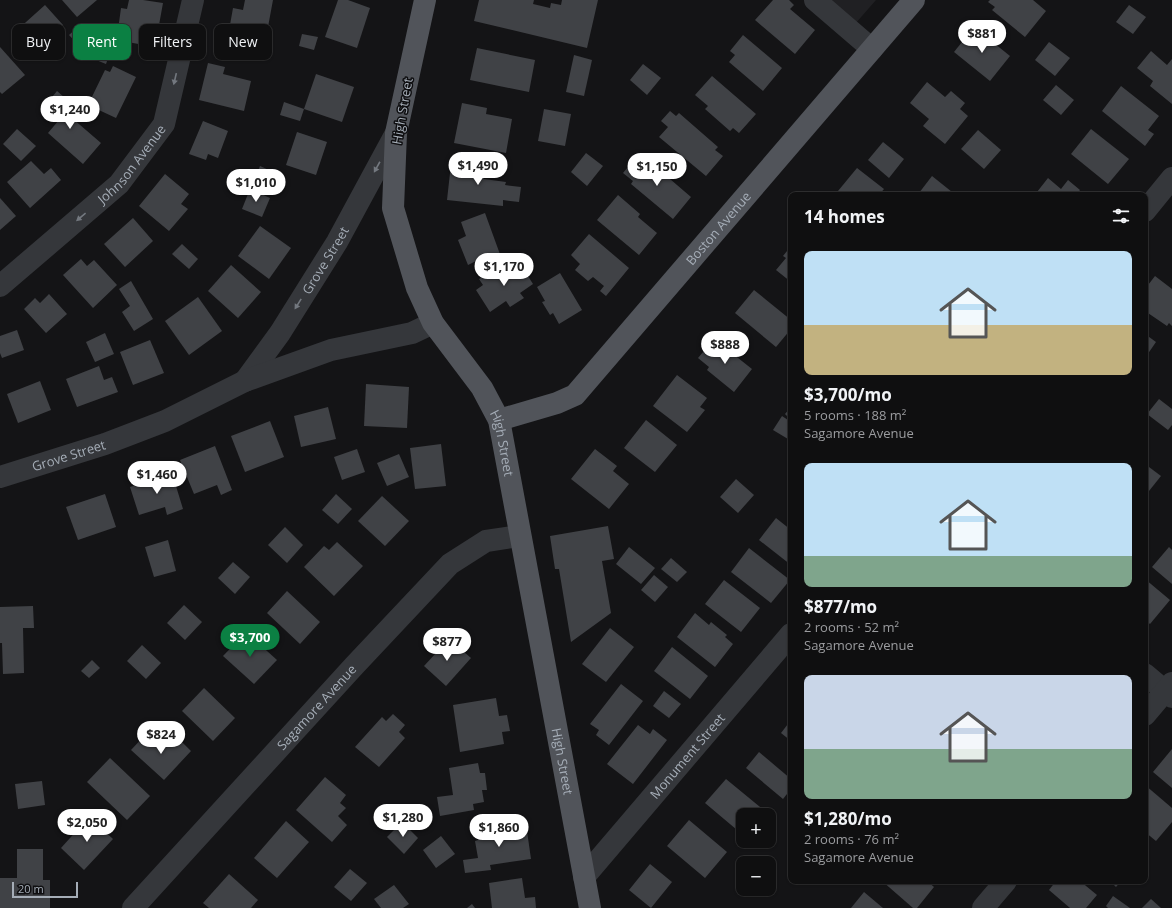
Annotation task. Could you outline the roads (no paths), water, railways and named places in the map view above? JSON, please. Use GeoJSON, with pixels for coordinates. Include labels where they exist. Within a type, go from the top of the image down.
{"type":"FeatureCollection","features":[{"type":"Feature","properties":{"kind":"main road","name":"High Street"},"geometry":{"type":"LineString","coordinates":[[425,0],[396,133],[393,208],[417,288],[433,323],[482,388],[499,420],[519,536],[590,908]]}},
{"type":"Feature","properties":{"kind":"main road","name":"Boston Avenue"},"geometry":{"type":"LineString","coordinates":[[499,420],[557,403],[575,395],[914,0]]}},
{"type":"Feature","properties":{"kind":"street","name":"Johnson Avenue"},"geometry":{"type":"LineString","coordinates":[[0,286],[119,184],[164,124],[193,0]]}},
{"type":"Feature","properties":{"kind":"street"},"geometry":{"type":"LineString","coordinates":[[815,0],[872,49]]}},
{"type":"Feature","properties":{"kind":"street","name":"Grove Street"},"geometry":{"type":"LineString","coordinates":[[245,381],[280,333],[337,242],[396,133]]}},
{"type":"Feature","properties":{"kind":"street"},"geometry":{"type":"LineString","coordinates":[[1148,207],[1172,178]]}},
{"type":"Feature","properties":{"kind":"street","name":"Grove Street"},"geometry":{"type":"LineString","coordinates":[[0,477],[105,444],[158,423],[245,381],[331,350],[412,333],[433,323]]}},
{"type":"Feature","properties":{"kind":"street","name":"Sagamore Avenue"},"geometry":{"type":"LineString","coordinates":[[133,908],[354,666],[450,564],[486,541],[519,536]]}},
{"type":"Feature","properties":{"kind":"street","name":"Monument Street"},"geometry":{"type":"LineString","coordinates":[[584,877],[788,638]]}},
{"type":"Feature","properties":{"kind":"street"},"geometry":{"type":"LineString","coordinates":[[1148,676],[1170,690],[1148,712]]}},
{"type":"Feature","properties":{"kind":"street"},"geometry":{"type":"LineString","coordinates":[[983,908],[1003,884]]}}]}
